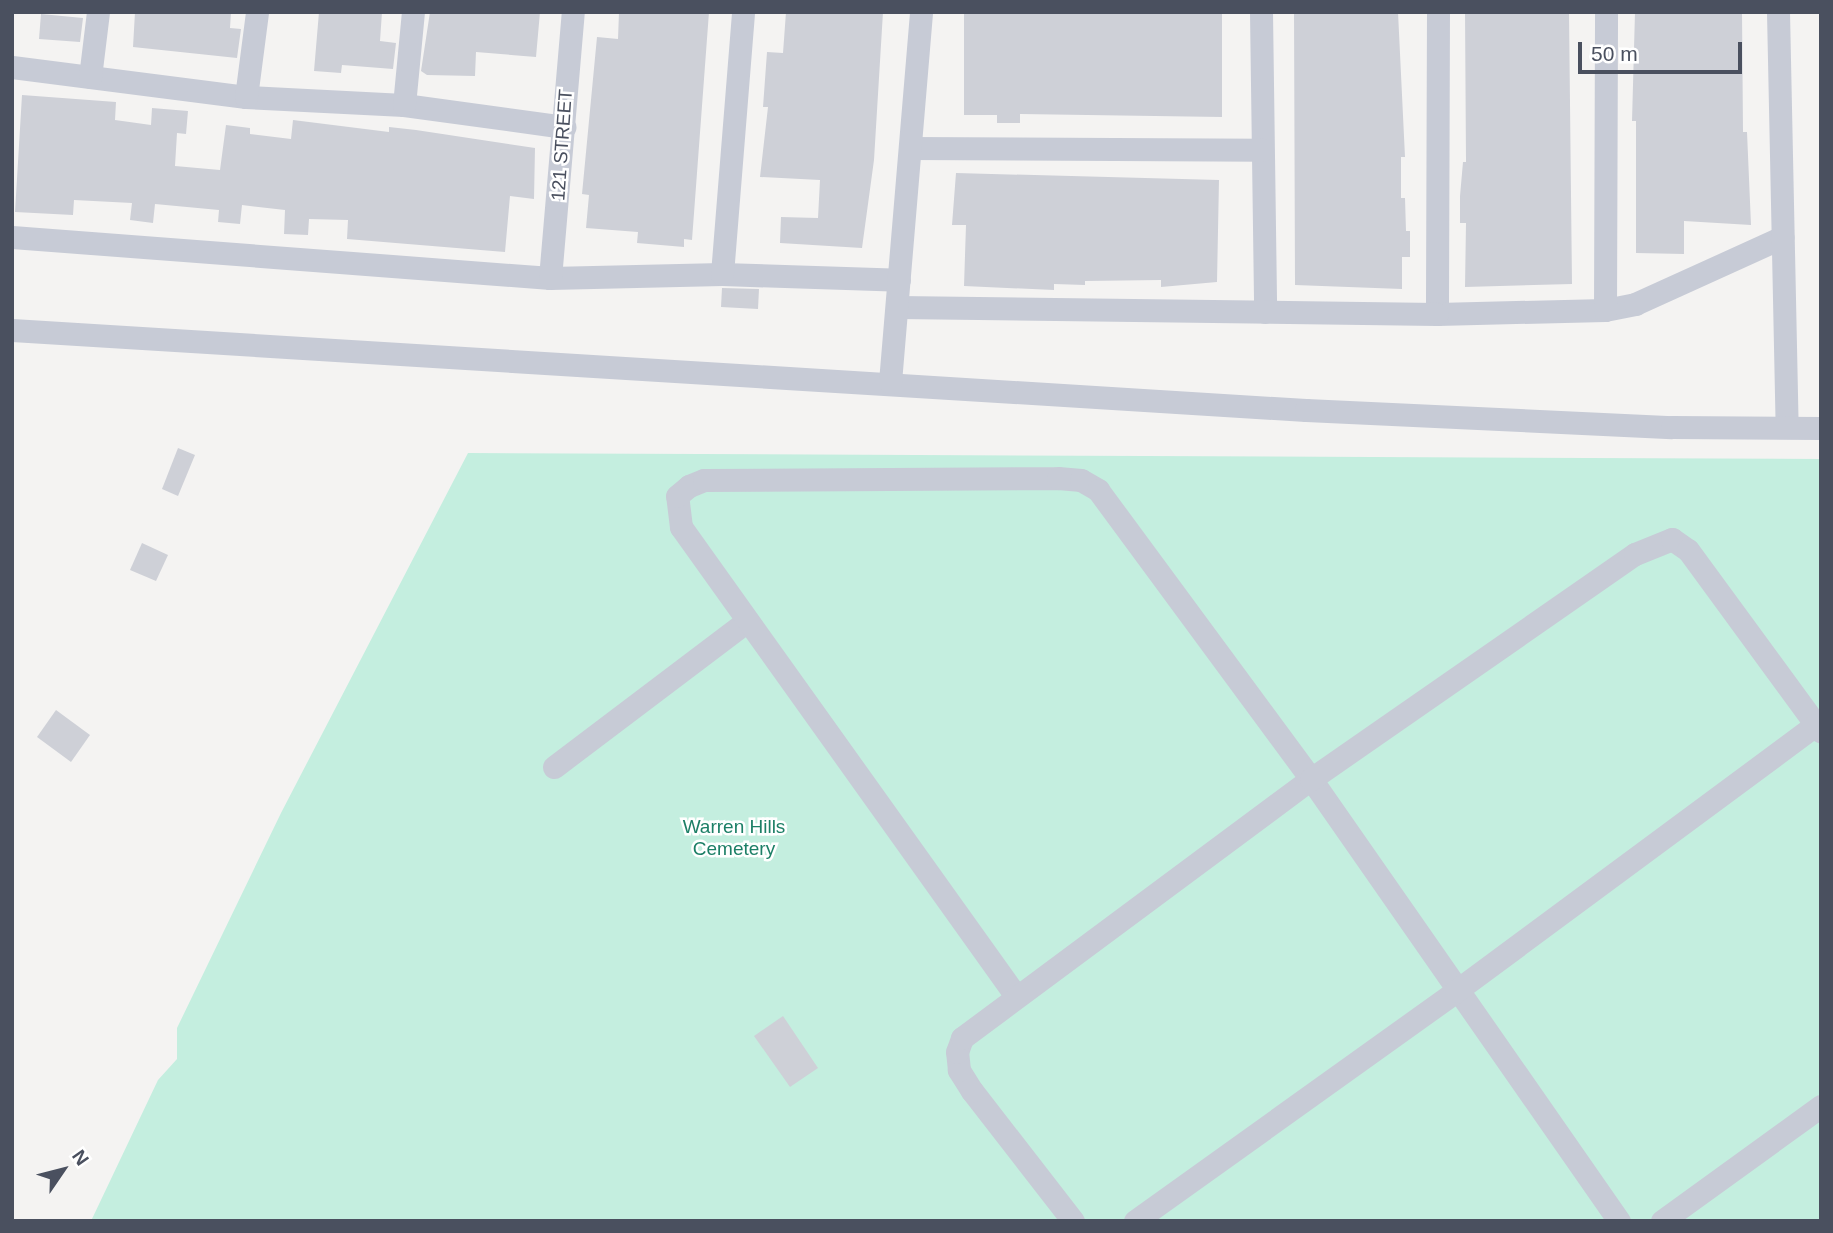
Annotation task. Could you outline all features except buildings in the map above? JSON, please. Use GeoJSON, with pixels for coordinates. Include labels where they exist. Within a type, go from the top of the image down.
{"type":"FeatureCollection","features":[{"type":"Feature","properties":{"kind":"street"},"geometry":{"type":"LineString","coordinates":[[90,76],[98,12]]}},
{"type":"Feature","properties":{"kind":"street"},"geometry":{"type":"LineString","coordinates":[[246,96],[257,12]]}},
{"type":"Feature","properties":{"kind":"street"},"geometry":{"type":"LineString","coordinates":[[404,105],[412,12]]}},
{"type":"Feature","properties":{"kind":"street","name":"121 STREET"},"geometry":{"type":"LineString","coordinates":[[550,278],[573,12]]}},
{"type":"Feature","properties":{"kind":"street"},"geometry":{"type":"LineString","coordinates":[[722,274],[743,12]]}},
{"type":"Feature","properties":{"kind":"street"},"geometry":{"type":"LineString","coordinates":[[890,382],[921,12]]}},
{"type":"Feature","properties":{"kind":"street"},"geometry":{"type":"LineString","coordinates":[[1261,12],[1265,312]]}},
{"type":"Feature","properties":{"kind":"street"},"geometry":{"type":"LineString","coordinates":[[1437,314],[1438,12]]}},
{"type":"Feature","properties":{"kind":"street"},"geometry":{"type":"LineString","coordinates":[[1605,310],[1606,12]]}},
{"type":"Feature","properties":{"kind":"street"},"geometry":{"type":"LineString","coordinates":[[1778,12],[1787,427]]}},
{"type":"Feature","properties":{"kind":"street"},"geometry":{"type":"LineString","coordinates":[[12,67],[246,96],[404,105],[564,127]]}},
{"type":"Feature","properties":{"kind":"street"},"geometry":{"type":"LineString","coordinates":[[911,148],[1262,150]]}},
{"type":"Feature","properties":{"kind":"street"},"geometry":{"type":"LineString","coordinates":[[12,237],[550,278],[722,274],[899,280]]}},
{"type":"Feature","properties":{"kind":"street"},"geometry":{"type":"LineString","coordinates":[[898,307],[1437,314],[1605,310],[1668,293],[1783,237]]}},
{"type":"Feature","properties":{"kind":"street"},"geometry":{"type":"LineString","coordinates":[[12,330],[890,382],[1306,410],[1672,427],[1821,428]]}},
{"type":"Feature","properties":{"kind":"street"},"geometry":{"type":"LineString","coordinates":[[1016,996],[681,527],[676,511],[677,496],[689,485],[718,480],[1081,480],[1115,508],[1311,779],[1456,991],[1619,1221]]}},
{"type":"Feature","properties":{"kind":"street"},"geometry":{"type":"LineString","coordinates":[[1073,1221],[959,1070],[957,1052],[962,1038],[1311,779],[1635,554],[1672,540],[1688,550],[1818,728],[1135,1221]]}},
{"type":"Feature","properties":{"kind":"street"},"geometry":{"type":"LineString","coordinates":[[554,767],[747,621]]}},
{"type":"Feature","properties":{"kind":"street"},"geometry":{"type":"LineString","coordinates":[[1662,1221],[1821,1106]]}},
{"type":"Feature","properties":{"kind":"green space","name":"Warren Hills Cemetery"},"geometry":{"type":"Polygon","coordinates":[[[468,453],[1821,459],[1821,1221],[91,1221],[158,1080],[177,1059],[177,1028],[281,813],[468,453]]]}}]}
